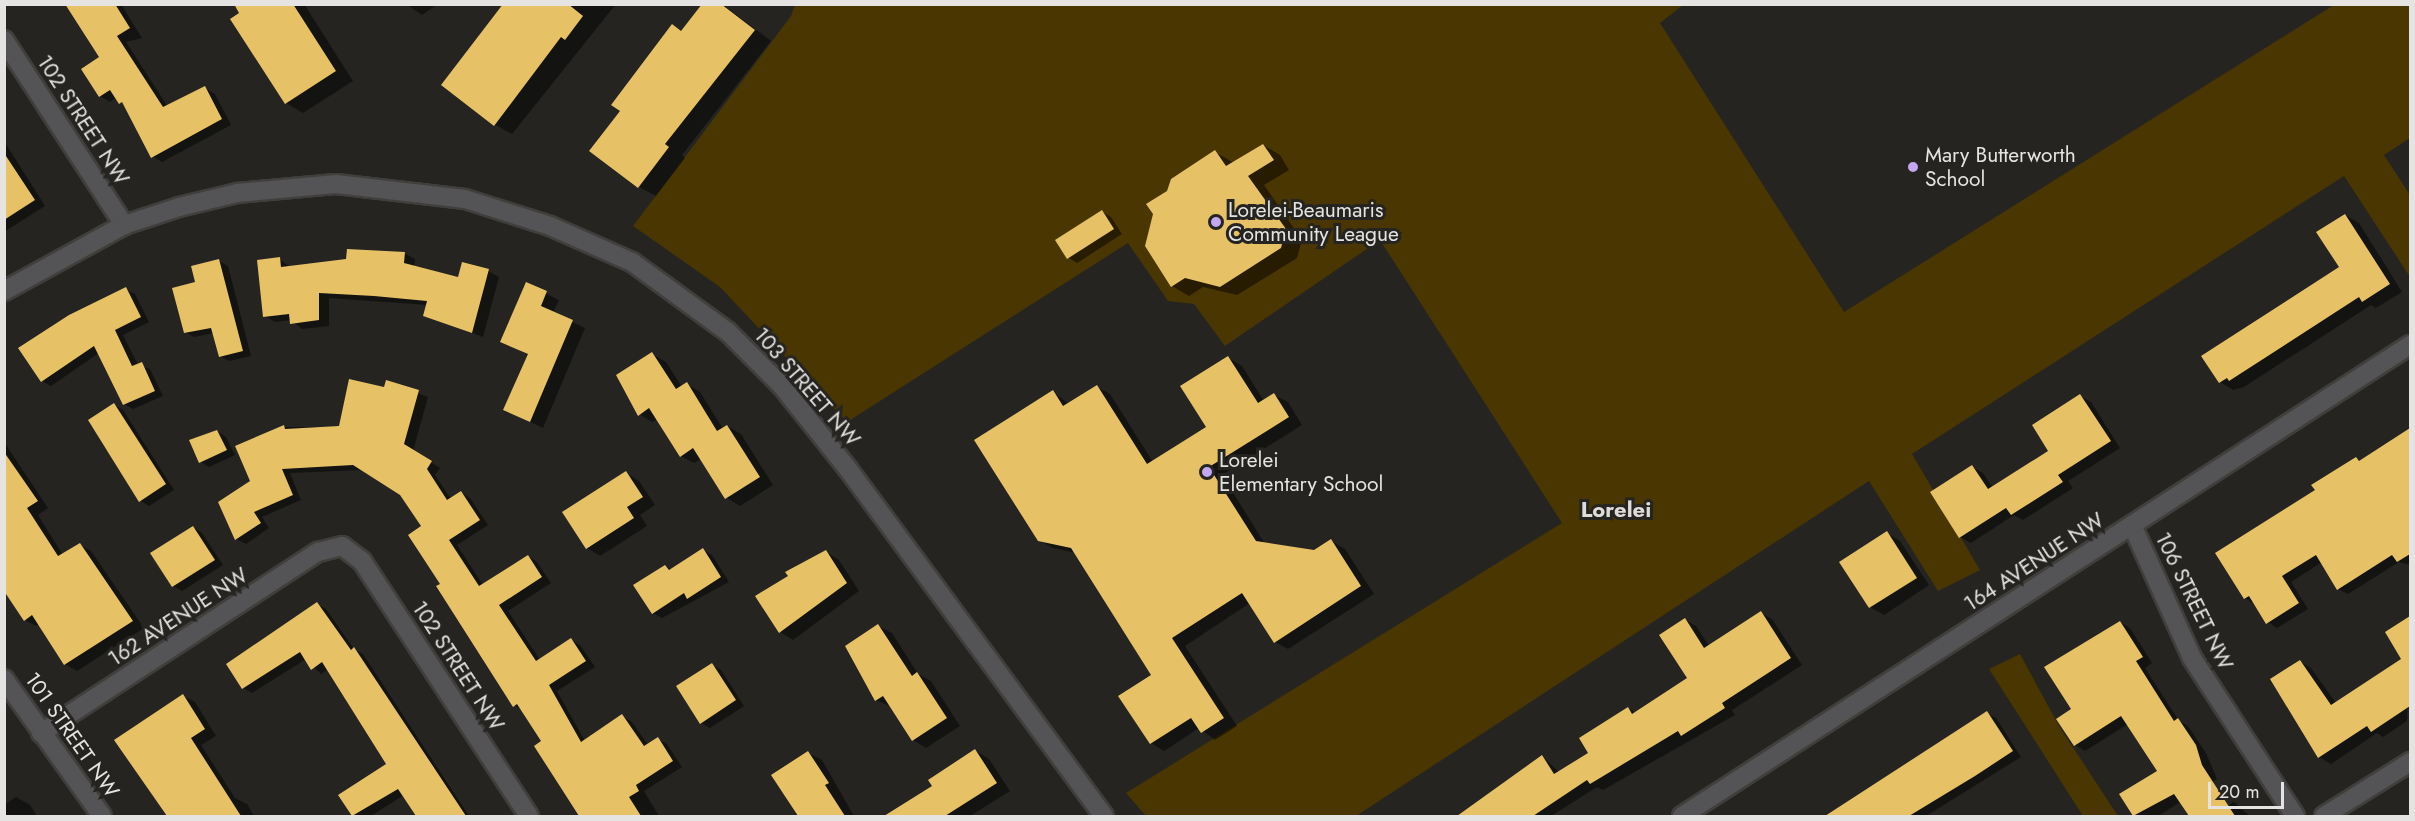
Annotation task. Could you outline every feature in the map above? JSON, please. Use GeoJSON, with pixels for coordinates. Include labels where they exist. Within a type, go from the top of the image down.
{"type":"FeatureCollection","features":[{"type":"Feature","properties":{"kind":"street","name":"102 STREET NW"},"geometry":{"type":"LineString","coordinates":[[4,40],[124,225]]}},
{"type":"Feature","properties":{"kind":"street","name":"103 STREET NW"},"geometry":{"type":"LineString","coordinates":[[4,291],[124,225],[237,193],[336,184],[465,199],[550,226],[632,262],[728,332],[781,385],[848,469],[1104,816]]}},
{"type":"Feature","properties":{"kind":"street","name":"164 AVENUE NW"},"geometry":{"type":"LineString","coordinates":[[1682,816],[2410,345]]}},
{"type":"Feature","properties":{"kind":"street","name":"106 STREET NW"},"geometry":{"type":"LineString","coordinates":[[2133,525],[2192,658],[2295,816]]}},
{"type":"Feature","properties":{"kind":"street","name":"102 STREET NW"},"geometry":{"type":"LineString","coordinates":[[342,546],[362,561],[530,816]]}},
{"type":"Feature","properties":{"kind":"street","name":"162 AVENUE NW"},"geometry":{"type":"LineString","coordinates":[[41,733],[318,552],[342,546]]}},
{"type":"Feature","properties":{"kind":"street","name":"101 STREET NW"},"geometry":{"type":"LineString","coordinates":[[4,679],[102,816]]}},
{"type":"Feature","properties":{"kind":"street"},"geometry":{"type":"LineString","coordinates":[[2324,816],[2410,762]]}},
{"type":"Feature","properties":{"kind":"shaded area"},"geometry":{"type":"Polygon","coordinates":[[[795,5],[1683,5],[1660,23],[1844,312],[2334,5],[2410,5],[2410,138],[2384,155],[2410,195],[2410,277],[2344,176],[1912,454],[1980,570],[1938,591],[1869,481],[1356,816],[1146,816],[1126,793],[1562,523],[1380,240],[1225,346],[1194,304],[1168,301],[1128,243],[847,422],[720,287],[633,226],[791,16],[795,5]]]}},
{"type":"Feature","properties":{"kind":"shaded area"},"geometry":{"type":"Polygon","coordinates":[[[2020,654],[2059,726],[2118,816],[2083,816],[1989,669],[2020,654]]]}},
{"type":"Feature","properties":{"kind":"building"},"geometry":{"type":"Polygon","coordinates":[[[65,4],[115,4],[130,28],[117,36],[163,107],[205,86],[222,119],[151,158],[122,102],[119,104],[110,90],[99,97],[81,69],[99,57],[65,4]]]}},
{"type":"Feature","properties":{"kind":"building"},"geometry":{"type":"Polygon","coordinates":[[[234,4],[293,4],[336,71],[285,104],[230,19],[239,13],[234,4]]]}},
{"type":"Feature","properties":{"kind":"building"},"geometry":{"type":"Polygon","coordinates":[[[503,4],[568,4],[583,16],[565,40],[561,37],[494,126],[441,85],[503,4]]]}},
{"type":"Feature","properties":{"kind":"building"},"geometry":{"type":"Polygon","coordinates":[[[702,4],[721,4],[755,30],[665,144],[669,147],[638,188],[589,151],[620,111],[611,105],[672,24],[681,31],[702,4]]]}},
{"type":"Feature","properties":{"kind":"building","name":"Lorelei-Beaumaris Community League"},"geometry":{"type":"Polygon","coordinates":[[[1263,144],[1274,160],[1248,176],[1286,229],[1281,248],[1220,287],[1185,278],[1171,287],[1145,246],[1153,214],[1146,204],[1167,191],[1171,179],[1215,150],[1226,166],[1263,144]]]}},
{"type":"Feature","properties":{"kind":"building"},"geometry":{"type":"Polygon","coordinates":[[[4,153],[35,200],[4,220],[4,153]]]}},
{"type":"Feature","properties":{"kind":"building"},"geometry":{"type":"Polygon","coordinates":[[[1102,210],[1114,229],[1067,259],[1055,240],[1102,210]]]}},
{"type":"Feature","properties":{"kind":"building"},"geometry":{"type":"Polygon","coordinates":[[[2345,214],[2390,284],[2362,302],[2359,297],[2229,381],[2227,378],[2219,383],[2201,356],[2339,267],[2316,232],[2345,214]]]}},
{"type":"Feature","properties":{"kind":"building"},"geometry":{"type":"Polygon","coordinates":[[[347,249],[405,252],[404,263],[458,277],[462,262],[489,269],[472,333],[423,316],[427,301],[374,296],[319,293],[319,320],[290,324],[289,314],[263,317],[257,260],[280,257],[281,267],[346,259],[347,249]]]}},
{"type":"Feature","properties":{"kind":"building"},"geometry":{"type":"Polygon","coordinates":[[[219,259],[243,351],[219,357],[211,328],[184,333],[172,288],[195,282],[191,266],[219,259]]]}},
{"type":"Feature","properties":{"kind":"building"},"geometry":{"type":"Polygon","coordinates":[[[526,282],[547,291],[541,306],[573,320],[530,422],[503,410],[528,354],[500,342],[526,282]]]}},
{"type":"Feature","properties":{"kind":"building"},"geometry":{"type":"Polygon","coordinates":[[[126,287],[141,317],[115,330],[132,366],[142,362],[155,391],[123,405],[94,346],[41,382],[18,348],[69,315],[126,287]]]}},
{"type":"Feature","properties":{"kind":"building"},"geometry":{"type":"Polygon","coordinates":[[[652,352],[676,389],[687,382],[717,431],[727,425],[760,477],[725,499],[693,448],[680,457],[649,408],[638,416],[616,375],[652,352]]]}},
{"type":"Feature","properties":{"kind":"building","name":"Lorelei Elementary School"},"geometry":{"type":"Polygon","coordinates":[[[1228,356],[1258,403],[1274,393],[1289,417],[1209,467],[1256,541],[1314,550],[1331,539],[1361,586],[1274,643],[1242,593],[1172,638],[1224,718],[1201,733],[1191,718],[1150,744],[1118,696],[1151,675],[1071,548],[1038,541],[974,440],[1053,390],[1063,406],[1097,385],[1147,464],[1206,427],[1180,386],[1228,356]]]}},
{"type":"Feature","properties":{"kind":"building"},"geometry":{"type":"Polygon","coordinates":[[[349,379],[384,387],[386,380],[419,390],[404,444],[432,461],[427,469],[447,500],[461,491],[480,520],[449,540],[479,586],[528,555],[542,577],[499,605],[536,661],[571,638],[586,661],[549,685],[581,742],[622,714],[644,746],[658,737],[673,761],[636,785],[639,791],[629,797],[641,816],[579,816],[534,746],[541,741],[517,704],[513,707],[436,586],[440,584],[408,535],[421,526],[400,495],[353,465],[282,469],[293,495],[254,512],[261,523],[235,540],[218,502],[250,481],[235,446],[284,425],[285,429],[339,426],[349,379]]]}},
{"type":"Feature","properties":{"kind":"building"},"geometry":{"type":"Polygon","coordinates":[[[2080,394],[2111,441],[2058,475],[2063,482],[2011,515],[2006,508],[1959,538],[1930,492],[1972,465],[1988,489],[2048,451],[2032,425],[2080,394]]]}},
{"type":"Feature","properties":{"kind":"building"},"geometry":{"type":"Polygon","coordinates":[[[114,403],[166,484],[139,502],[88,420],[114,403]]]}},
{"type":"Feature","properties":{"kind":"building"},"geometry":{"type":"Polygon","coordinates":[[[2410,428],[2410,554],[2397,562],[2392,555],[2337,590],[2316,555],[2282,576],[2299,603],[2266,624],[2249,596],[2244,599],[2215,553],[2315,490],[2311,485],[2356,457],[2359,461],[2410,428]]]}},
{"type":"Feature","properties":{"kind":"building"},"geometry":{"type":"Polygon","coordinates":[[[217,430],[227,450],[199,463],[189,440],[217,430]]]}},
{"type":"Feature","properties":{"kind":"building"},"geometry":{"type":"Polygon","coordinates":[[[4,452],[38,501],[27,508],[58,556],[80,543],[133,621],[64,665],[32,615],[24,621],[4,591],[4,452]]]}},
{"type":"Feature","properties":{"kind":"building"},"geometry":{"type":"Polygon","coordinates":[[[626,471],[643,497],[627,507],[634,518],[586,549],[562,512],[626,471]]]}},
{"type":"Feature","properties":{"kind":"building"},"geometry":{"type":"Polygon","coordinates":[[[193,526],[215,560],[172,587],[150,553],[193,526]]]}},
{"type":"Feature","properties":{"kind":"building"},"geometry":{"type":"Polygon","coordinates":[[[1887,531],[1917,578],[1869,608],[1839,562],[1887,531]]]}},
{"type":"Feature","properties":{"kind":"building"},"geometry":{"type":"Polygon","coordinates":[[[703,548],[721,577],[687,599],[684,593],[652,614],[633,585],[665,565],[669,570],[703,548]]]}},
{"type":"Feature","properties":{"kind":"building"},"geometry":{"type":"Polygon","coordinates":[[[826,550],[847,583],[779,633],[755,596],[788,576],[785,572],[826,550]]]}},
{"type":"Feature","properties":{"kind":"building"},"geometry":{"type":"Polygon","coordinates":[[[317,602],[351,650],[354,647],[466,816],[416,816],[398,789],[352,816],[338,795],[386,764],[322,662],[311,670],[300,652],[242,689],[226,664],[317,602]]]}},
{"type":"Feature","properties":{"kind":"building"},"geometry":{"type":"Polygon","coordinates":[[[1761,611],[1791,658],[1722,703],[1725,708],[1681,736],[1678,731],[1590,784],[1587,780],[1533,816],[1457,816],[1542,755],[1554,774],[1588,753],[1579,738],[1628,707],[1632,714],[1687,678],[1659,635],[1685,618],[1704,648],[1761,611]]]}},
{"type":"Feature","properties":{"kind":"building"},"geometry":{"type":"Polygon","coordinates":[[[2410,616],[2410,706],[2371,732],[2367,726],[2318,758],[2270,679],[2300,660],[2331,705],[2401,659],[2385,632],[2410,616]]]}},
{"type":"Feature","properties":{"kind":"building"},"geometry":{"type":"Polygon","coordinates":[[[2120,621],[2143,657],[2136,661],[2174,721],[2178,718],[2196,745],[2202,765],[2235,816],[2189,816],[2174,794],[2133,816],[2119,794],[2157,771],[2121,716],[2074,746],[2056,719],[2071,709],[2044,667],[2120,621]]]}},
{"type":"Feature","properties":{"kind":"building"},"geometry":{"type":"Polygon","coordinates":[[[878,624],[912,676],[917,672],[947,718],[912,741],[883,696],[875,701],[845,646],[878,624]]]}},
{"type":"Feature","properties":{"kind":"building"},"geometry":{"type":"Polygon","coordinates":[[[712,663],[736,700],[700,724],[676,686],[712,663]]]}},
{"type":"Feature","properties":{"kind":"building"},"geometry":{"type":"Polygon","coordinates":[[[183,694],[205,729],[191,738],[241,816],[167,816],[114,740],[183,694]]]}},
{"type":"Feature","properties":{"kind":"building"},"geometry":{"type":"Polygon","coordinates":[[[1987,711],[2013,751],[1975,776],[1909,816],[1825,816],[1987,711]]]}},
{"type":"Feature","properties":{"kind":"building"},"geometry":{"type":"Polygon","coordinates":[[[975,749],[997,783],[945,816],[884,816],[932,786],[928,780],[975,749]]]}},
{"type":"Feature","properties":{"kind":"building"},"geometry":{"type":"Polygon","coordinates":[[[808,751],[829,783],[825,785],[845,816],[798,816],[771,775],[808,751]]]}},
{"type":"Feature","properties":{"kind":"place","name":"Mary Butterworth School"},"geometry":{"type":"Point","coordinates":[1913,167]}},
{"type":"Feature","properties":{"kind":"place","name":"Lorelei-Beaumaris Community League"},"geometry":{"type":"Point","coordinates":[1216,222]}},
{"type":"Feature","properties":{"kind":"place","name":"Lorelei Elementary School"},"geometry":{"type":"Point","coordinates":[1207,472]}},
{"type":"Feature","properties":{"kind":"district","name":"Lorelei"},"geometry":{"type":"Point","coordinates":[1616,510]}}]}
